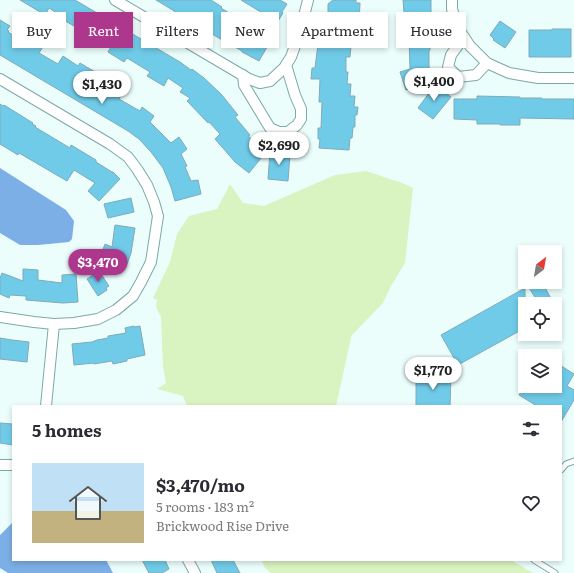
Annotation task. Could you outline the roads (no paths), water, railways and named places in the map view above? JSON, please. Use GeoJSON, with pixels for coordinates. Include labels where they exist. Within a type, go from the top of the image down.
{"type":"FeatureCollection","features":[{"type":"Feature","properties":{"kind":"street"},"geometry":{"type":"LineString","coordinates":[[115,0],[249,79],[260,83],[270,81],[284,68],[291,57],[300,32],[308,0]]}},
{"type":"Feature","properties":{"kind":"street"},"geometry":{"type":"LineString","coordinates":[[452,0],[453,12]]}},
{"type":"Feature","properties":{"kind":"street"},"geometry":{"type":"LineString","coordinates":[[466,40],[487,63],[509,73],[538,78],[574,78]]}},
{"type":"Feature","properties":{"kind":"street"},"geometry":{"type":"LineString","coordinates":[[456,48],[451,55],[448,67],[458,77],[476,75],[487,63]]}},
{"type":"Feature","properties":{"kind":"street"},"geometry":{"type":"LineString","coordinates":[[243,75],[244,85],[270,128],[279,132],[288,132],[297,125],[301,119],[301,109],[286,65]]}},
{"type":"Feature","properties":{"kind":"street"},"geometry":{"type":"LineString","coordinates":[[0,79],[110,144],[128,157],[147,185],[158,216],[151,262],[133,296],[116,310],[98,319],[74,323],[54,324],[0,317]]}},
{"type":"Feature","properties":{"kind":"street"},"geometry":{"type":"LineString","coordinates":[[46,405],[54,324]]}},
{"type":"Feature","properties":{"kind":"street"},"geometry":{"type":"LineString","coordinates":[[0,465],[12,465]]}},
{"type":"Feature","properties":{"kind":"street"},"geometry":{"type":"LineString","coordinates":[[189,561],[195,573]]}},
{"type":"Feature","properties":{"kind":"lane"},"geometry":{"type":"LineString","coordinates":[[562,469],[566,464],[574,461]]}},
{"type":"Feature","properties":{"kind":"lane"},"geometry":{"type":"LineString","coordinates":[[536,561],[555,573]]}},
{"type":"Feature","properties":{"kind":"water"},"geometry":{"type":"Polygon","coordinates":[[[0,168],[66,210],[74,221],[72,239],[69,242],[20,245],[0,233],[0,168]]]}},
{"type":"Feature","properties":{"kind":"water"},"geometry":{"type":"Polygon","coordinates":[[[12,523],[12,561],[107,561],[113,573],[8,573],[0,568],[0,535],[12,523]]]}}]}
